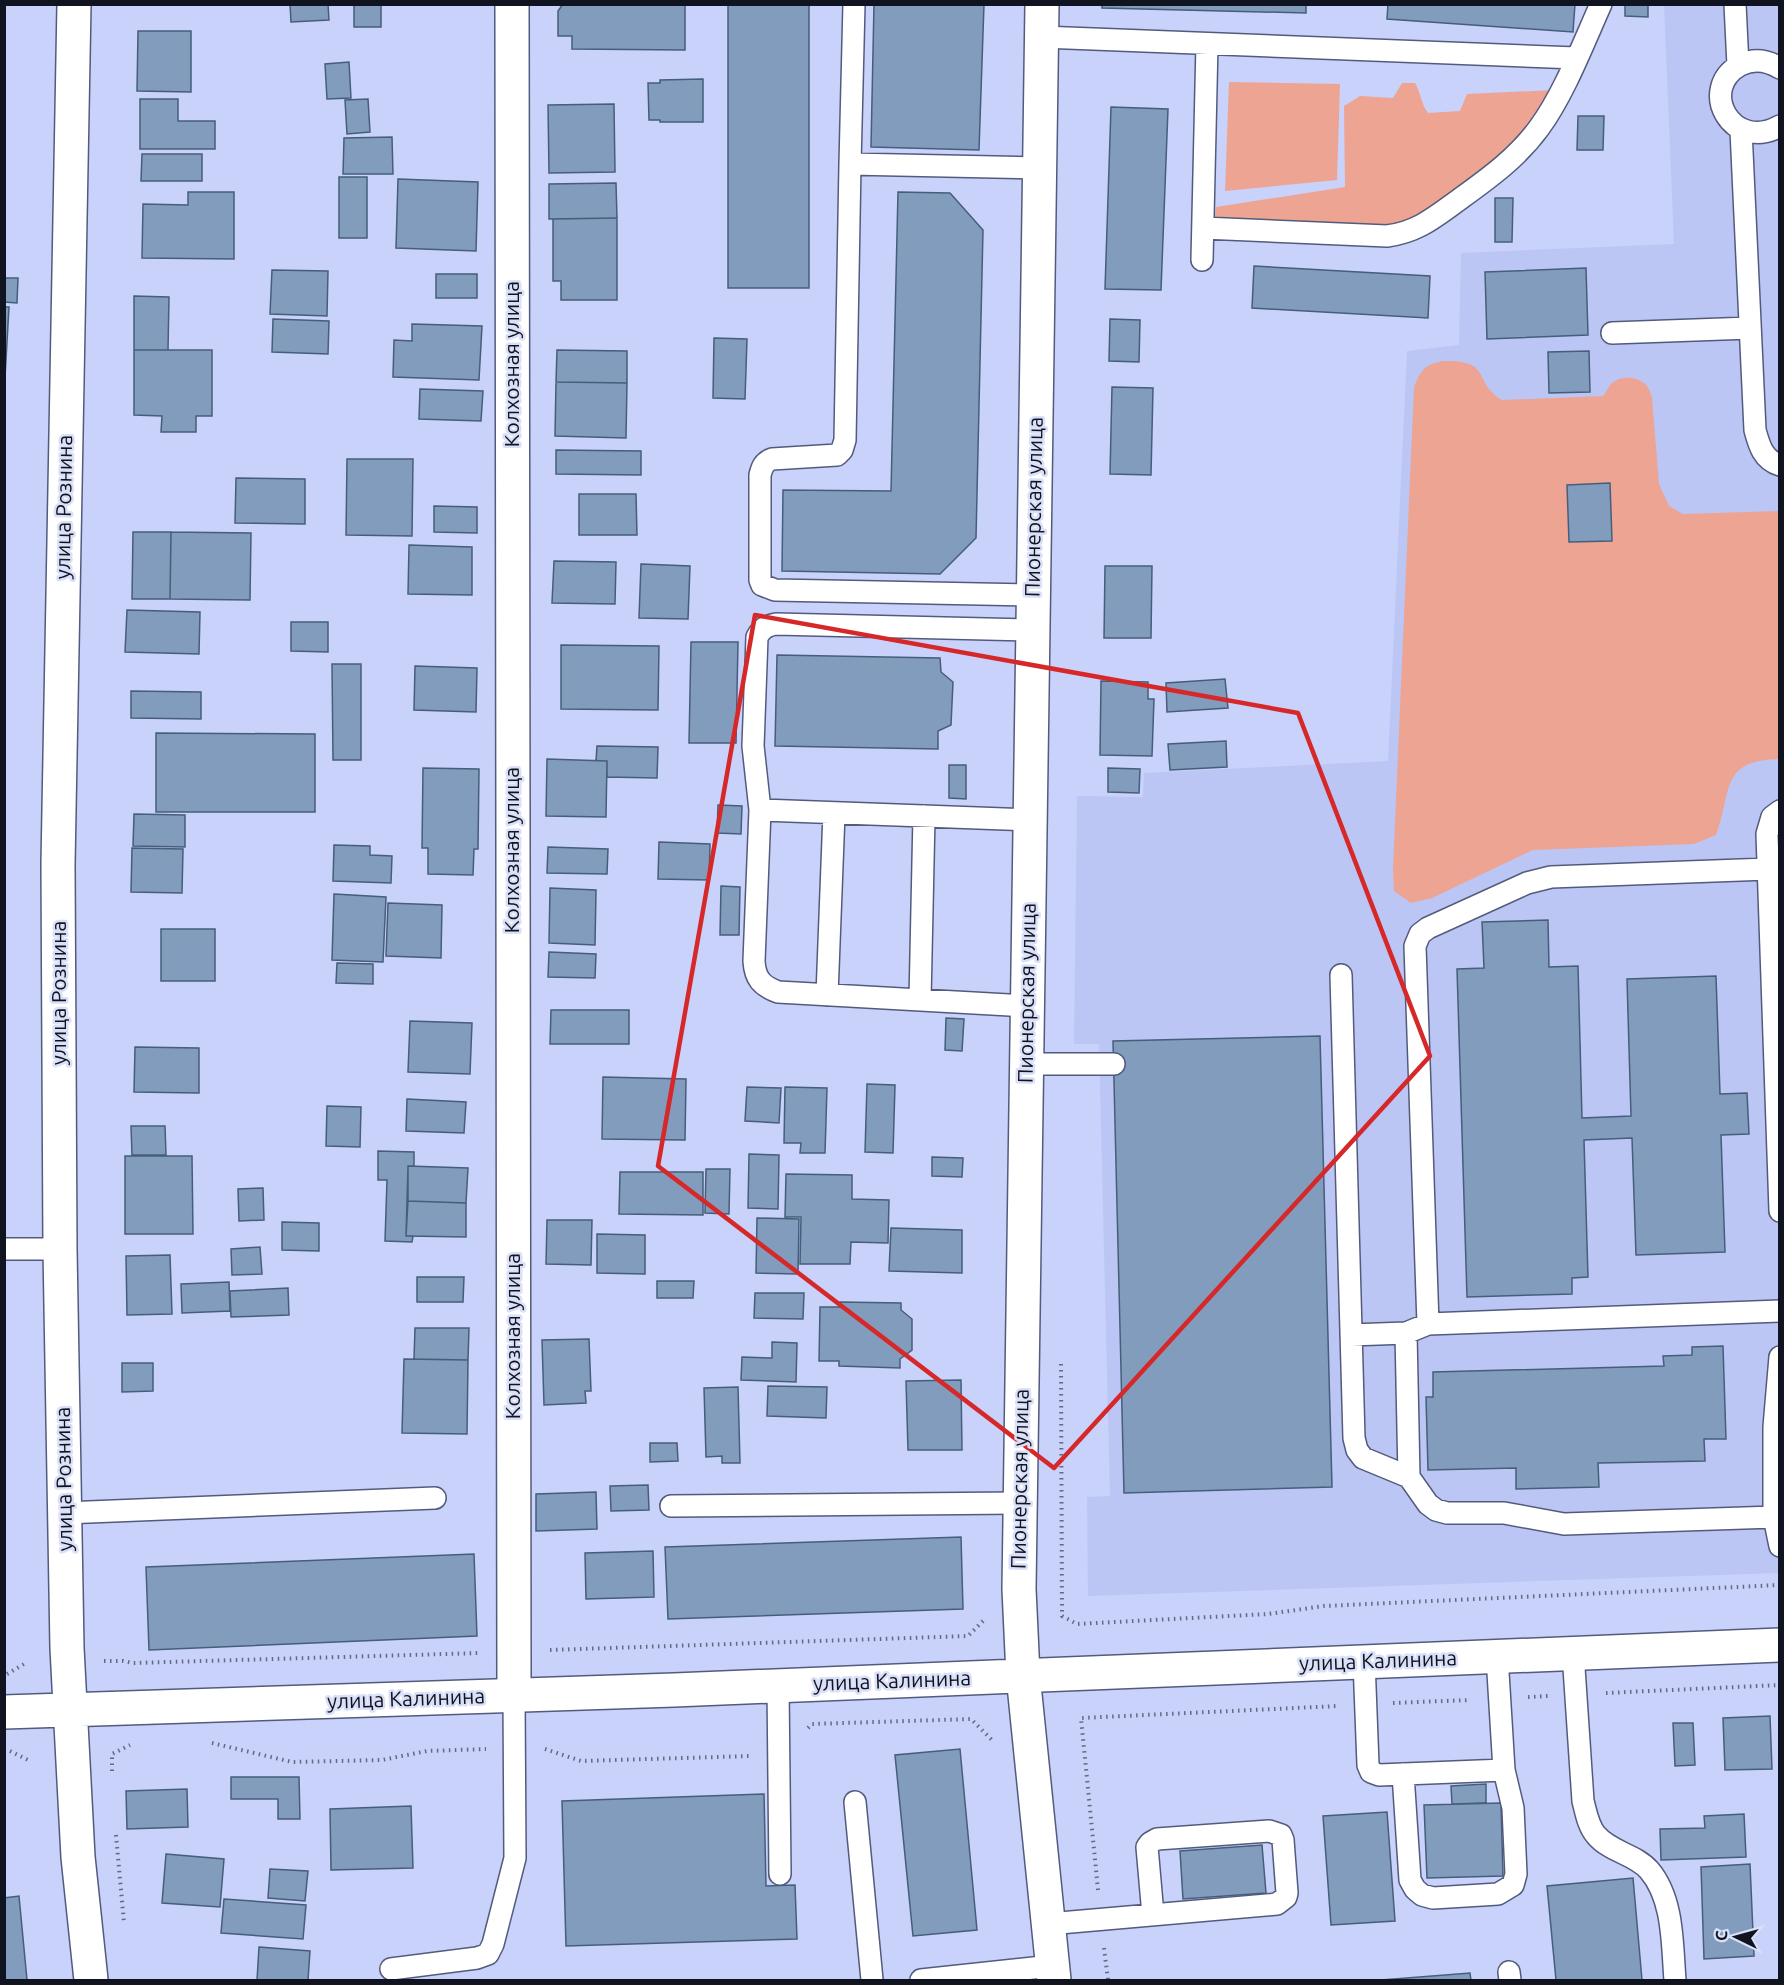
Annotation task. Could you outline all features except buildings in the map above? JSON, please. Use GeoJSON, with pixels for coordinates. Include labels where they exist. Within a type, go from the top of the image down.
{"type":"FeatureCollection","features":[{"type":"Feature","properties":{"kind":"street","name":"улица Рознина"},"geometry":{"type":"LineString","coordinates":[[74,4],[58,864],[60,1249],[70,1709],[78,1857],[91,1980]]}},
{"type":"Feature","properties":{"kind":"street","name":"Колхозная улица"},"geometry":{"type":"LineString","coordinates":[[512,4],[514,1696]]}},
{"type":"Feature","properties":{"kind":"street","name":"Пионерская улица"},"geometry":{"type":"LineString","coordinates":[[1042,4],[1019,1589],[1023,1675],[1053,1973]]}},
{"type":"Feature","properties":{"kind":"street","name":"улица Калинина"},"geometry":{"type":"LineString","coordinates":[[4,1712],[514,1696],[1779,1645]]}},
{"type":"Feature","properties":{"kind":"lane"},"geometry":{"type":"LineString","coordinates":[[854,4],[845,440],[842,450],[837,455],[772,459],[766,461],[762,467],[760,475],[760,580],[762,585],[775,590],[1033,595]]}},
{"type":"Feature","properties":{"kind":"lane"},"geometry":{"type":"LineString","coordinates":[[1203,228],[1387,236],[1405,233],[1431,220],[1500,171],[1539,128],[1555,103],[1601,4]]}},
{"type":"Feature","properties":{"kind":"lane"},"geometry":{"type":"LineString","coordinates":[[1735,4],[1738,66]]}},
{"type":"Feature","properties":{"kind":"lane"},"geometry":{"type":"LineString","coordinates":[[1042,37],[1576,58]]}},
{"type":"Feature","properties":{"kind":"lane"},"geometry":{"type":"LineString","coordinates":[[1202,260],[1207,44]]}},
{"type":"Feature","properties":{"kind":"lane"},"geometry":{"type":"LineString","coordinates":[[1779,68],[1754,60],[1738,66],[1723,83],[1721,99],[1725,114],[1734,126],[1742,130],[1765,133],[1779,126]]}},
{"type":"Feature","properties":{"kind":"lane"},"geometry":{"type":"LineString","coordinates":[[1742,130],[1755,430],[1760,448],[1771,463],[1779,465]]}},
{"type":"Feature","properties":{"kind":"lane"},"geometry":{"type":"LineString","coordinates":[[850,164],[1040,168]]}},
{"type":"Feature","properties":{"kind":"lane"},"geometry":{"type":"LineString","coordinates":[[1612,333],[1750,328]]}},
{"type":"Feature","properties":{"kind":"lane"},"geometry":{"type":"LineString","coordinates":[[1027,1006],[778,992],[760,982],[755,972],[760,810],[753,746],[757,637],[760,630],[766,626],[776,624],[1032,630]]}},
{"type":"Feature","properties":{"kind":"lane"},"geometry":{"type":"LineString","coordinates":[[760,810],[1029,820]]}},
{"type":"Feature","properties":{"kind":"lane"},"geometry":{"type":"LineString","coordinates":[[1779,811],[1772,817],[1767,834],[1779,1211]]}},
{"type":"Feature","properties":{"kind":"lane"},"geometry":{"type":"LineString","coordinates":[[827,994],[834,813]]}},
{"type":"Feature","properties":{"kind":"lane"},"geometry":{"type":"LineString","coordinates":[[920,1000],[924,816]]}},
{"type":"Feature","properties":{"kind":"lane"},"geometry":{"type":"LineString","coordinates":[[1428,1324],[1415,946],[1420,934],[1428,928],[1527,883],[1551,878],[1768,869]]}},
{"type":"Feature","properties":{"kind":"lane"},"geometry":{"type":"LineString","coordinates":[[1341,975],[1354,1438],[1357,1450],[1363,1458],[1409,1477],[1428,1504],[1436,1510],[1447,1513],[1497,1512],[1564,1524],[1774,1517]]}},
{"type":"Feature","properties":{"kind":"lane"},"geometry":{"type":"LineString","coordinates":[[1026,1064],[1114,1064]]}},
{"type":"Feature","properties":{"kind":"lane"},"geometry":{"type":"LineString","coordinates":[[4,1249],[60,1249]]}},
{"type":"Feature","properties":{"kind":"lane"},"geometry":{"type":"LineString","coordinates":[[1351,1335],[1406,1333],[1428,1324],[1779,1311]]}},
{"type":"Feature","properties":{"kind":"lane"},"geometry":{"type":"LineString","coordinates":[[1406,1333],[1409,1477]]}},
{"type":"Feature","properties":{"kind":"lane"},"geometry":{"type":"LineString","coordinates":[[1779,1357],[1774,1427],[1774,1517],[1779,1546]]}},
{"type":"Feature","properties":{"kind":"lane"},"geometry":{"type":"LineString","coordinates":[[64,1513],[435,1498]]}},
{"type":"Feature","properties":{"kind":"lane"},"geometry":{"type":"LineString","coordinates":[[671,1506],[1019,1503]]}},
{"type":"Feature","properties":{"kind":"lane"},"geometry":{"type":"LineString","coordinates":[[1574,1653],[1584,1801],[1588,1819],[1595,1835],[1608,1845],[1640,1861],[1651,1872],[1661,1889],[1669,1917],[1675,1980]]}},
{"type":"Feature","properties":{"kind":"lane"},"geometry":{"type":"LineString","coordinates":[[1403,1774],[1410,1880],[1415,1889],[1422,1895],[1433,1898],[1498,1894],[1513,1885],[1516,1874],[1513,1808],[1504,1770],[1497,1656]]}},
{"type":"Feature","properties":{"kind":"lane"},"geometry":{"type":"LineString","coordinates":[[1364,1661],[1368,1765],[1371,1772],[1379,1775],[1504,1770]]}},
{"type":"Feature","properties":{"kind":"lane"},"geometry":{"type":"LineString","coordinates":[[778,1686],[780,1874]]}},
{"type":"Feature","properties":{"kind":"lane"},"geometry":{"type":"LineString","coordinates":[[391,1969],[477,1958],[488,1954],[493,1944],[515,1858],[514,1696]]}},
{"type":"Feature","properties":{"kind":"lane"},"geometry":{"type":"LineString","coordinates":[[855,1802],[872,1980]]}},
{"type":"Feature","properties":{"kind":"lane"},"geometry":{"type":"LineString","coordinates":[[1048,1924],[1101,1920],[1277,1904],[1287,1893],[1281,1835],[1269,1831],[1157,1839],[1150,1843],[1148,1847],[1153,1915]]}},
{"type":"Feature","properties":{"kind":"lane"},"geometry":{"type":"LineString","coordinates":[[921,1980],[1053,1973]]}},
{"type":"Feature","properties":{"kind":"path"},"geometry":{"type":"LineString","coordinates":[[1062,1616],[1077,1624],[1268,1614],[1324,1606],[1779,1585]]}},
{"type":"Feature","properties":{"kind":"path"},"geometry":{"type":"LineString","coordinates":[[100,1661],[123,1660],[133,1663]]}},
{"type":"Feature","properties":{"kind":"path"},"geometry":{"type":"LineString","coordinates":[[8,1674],[24,1664]]}},
{"type":"Feature","properties":{"kind":"path"},"geometry":{"type":"LineString","coordinates":[[1108,1980],[1081,1718],[1779,1685]]}},
{"type":"Feature","properties":{"kind":"path"},"geometry":{"type":"LineString","coordinates":[[208,1742],[292,1762],[382,1760],[426,1751],[540,1747],[581,1761],[779,1755],[813,1724],[971,1719]]}},
{"type":"Feature","properties":{"kind":"path"},"geometry":{"type":"LineString","coordinates":[[112,1777],[111,1755],[134,1743]]}},
{"type":"Feature","properties":{"kind":"path"},"geometry":{"type":"LineString","coordinates":[[10,1751],[28,1760]]}},
{"type":"Feature","properties":{"kind":"path"},"geometry":{"type":"LineString","coordinates":[[115,1833],[124,1924]]}},
{"type":"Feature","properties":{"kind":"highlighted area"},"geometry":{"type":"Polygon","coordinates":[[[755,615],[1298,713],[1430,1056],[1054,1468],[658,1166],[755,615]]]}},
{"type":"Feature","properties":{"kind":"shaded area"},"geometry":{"type":"Polygon","coordinates":[[[1664,5],[1779,5],[1779,1573],[1088,1596],[1087,1497],[1110,1496],[1099,1044],[1074,1044],[1077,796],[1143,797],[1144,773],[1388,761],[1407,351],[1459,345],[1461,253],[1674,244],[1664,5]]]}},
{"type":"Feature","properties":{"kind":"shaded area"},"geometry":{"type":"Polygon","coordinates":[[[1229,82],[1340,84],[1337,180],[1225,191],[1229,82]]]}},
{"type":"Feature","properties":{"kind":"shaded area"},"geometry":{"type":"Polygon","coordinates":[[[1402,83],[1415,83],[1428,113],[1460,111],[1467,94],[1555,90],[1534,124],[1493,168],[1398,229],[1214,224],[1216,207],[1345,187],[1344,106],[1360,96],[1393,98],[1402,83]]]}},
{"type":"Feature","properties":{"kind":"shaded area"},"geometry":{"type":"Polygon","coordinates":[[[1443,361],[1469,364],[1476,368],[1487,386],[1502,400],[1603,396],[1610,385],[1619,379],[1634,378],[1643,382],[1652,398],[1659,484],[1669,506],[1683,514],[1779,511],[1779,759],[1746,765],[1737,772],[1727,793],[1716,835],[1694,844],[1533,850],[1432,898],[1411,903],[1394,891],[1393,868],[1414,387],[1424,369],[1431,364],[1443,361]]]}}]}
